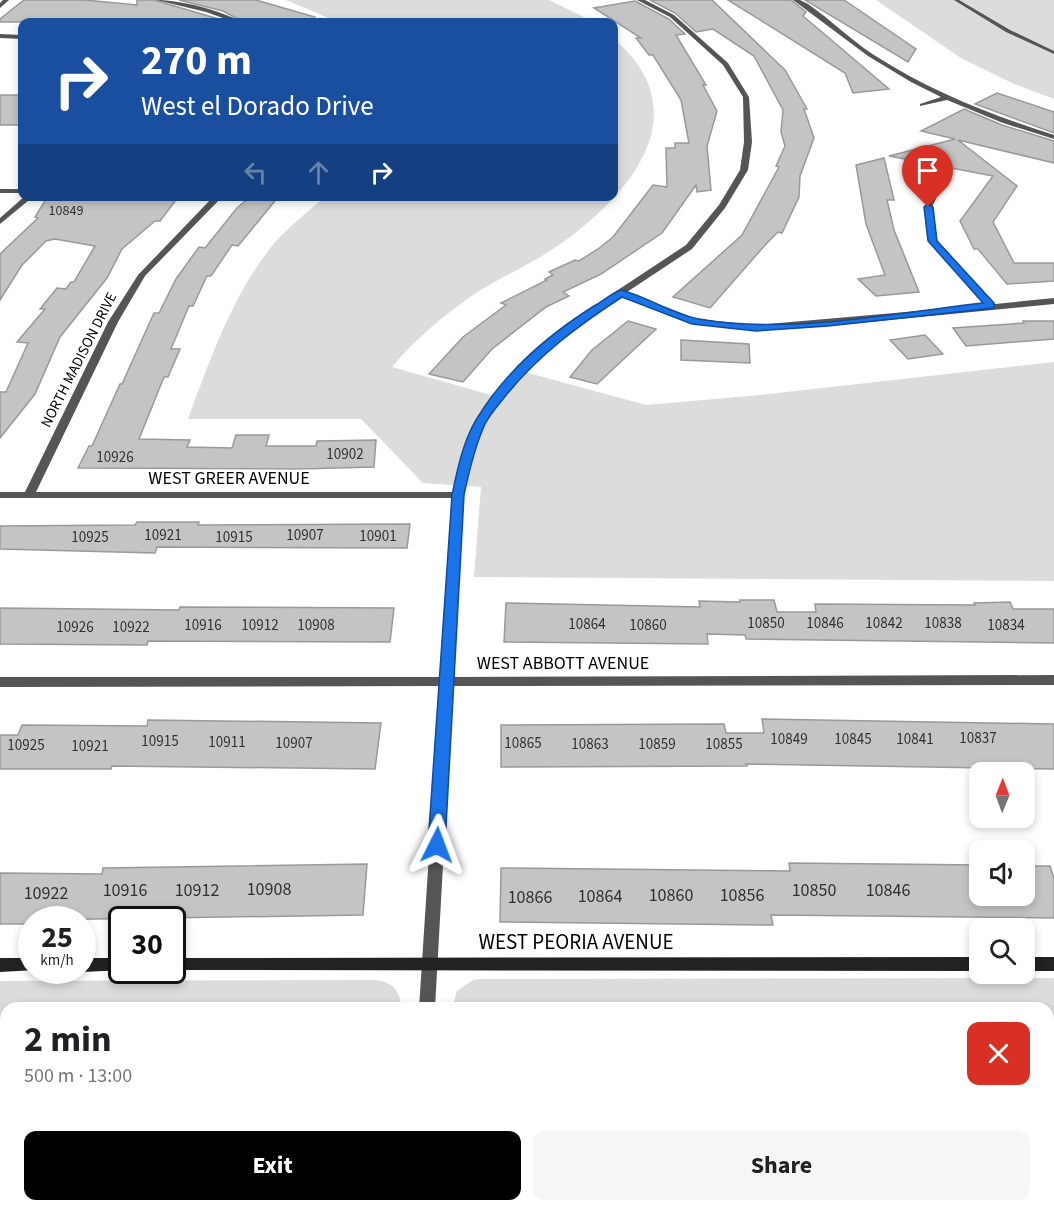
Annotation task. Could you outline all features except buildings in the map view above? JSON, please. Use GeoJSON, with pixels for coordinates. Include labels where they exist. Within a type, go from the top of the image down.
{"type":"FeatureCollection","features":[{"type":"Feature","properties":{"kind":"street"},"geometry":{"type":"LineString","coordinates":[[0,6],[6,0]]}},
{"type":"Feature","properties":{"kind":"street"},"geometry":{"type":"LineString","coordinates":[[159,0],[208,11],[227,18]]}},
{"type":"Feature","properties":{"kind":"street"},"geometry":{"type":"LineString","coordinates":[[427,1002],[458,495],[463,470],[480,422],[524,366],[571,325],[689,247],[722,206],[744,170],[748,142],[746,98],[726,64],[672,16],[640,0]]}},
{"type":"Feature","properties":{"kind":"street"},"geometry":{"type":"LineString","coordinates":[[796,0],[867,54],[918,85],[1001,121],[1054,137]]}},
{"type":"Feature","properties":{"kind":"street"},"geometry":{"type":"LineString","coordinates":[[0,36],[18,37]]}},
{"type":"Feature","properties":{"kind":"street"},"geometry":{"type":"LineString","coordinates":[[922,105],[946,98]]}},
{"type":"Feature","properties":{"kind":"street"},"geometry":{"type":"LineString","coordinates":[[938,186],[928,207],[933,241],[991,305]]}},
{"type":"Feature","properties":{"kind":"street"},"geometry":{"type":"LineString","coordinates":[[0,191],[18,191]]}},
{"type":"Feature","properties":{"kind":"street"},"geometry":{"type":"LineString","coordinates":[[0,222],[24,201]]}},
{"type":"Feature","properties":{"kind":"street","name":"NORTH MADISON DRIVE"},"geometry":{"type":"LineString","coordinates":[[28,495],[113,322],[142,275],[214,201]]}},
{"type":"Feature","properties":{"kind":"street"},"geometry":{"type":"LineString","coordinates":[[621,293],[695,322],[756,327],[828,323],[991,305],[1054,301]]}},
{"type":"Feature","properties":{"kind":"street","name":"WEST GREER AVENUE"},"geometry":{"type":"LineString","coordinates":[[0,495],[458,495]]}},
{"type":"Feature","properties":{"kind":"street","name":"WEST ABBOTT AVENUE"},"geometry":{"type":"LineString","coordinates":[[0,682],[1054,680]]}},
{"type":"Feature","properties":{"kind":"street","name":"WEST PEORIA AVENUE"},"geometry":{"type":"LineString","coordinates":[[186,965],[969,964]]}},
{"type":"Feature","properties":{"kind":"street"},"geometry":{"type":"LineString","coordinates":[[1035,964],[1054,964]]}},
{"type":"Feature","properties":{"kind":"street"},"geometry":{"type":"LineString","coordinates":[[0,965],[18,965]]}},
{"type":"Feature","properties":{"kind":"lane"},"geometry":{"type":"LineString","coordinates":[[956,0],[1008,31],[1054,53]]}},
{"type":"Feature","properties":{"kind":"shaded area"},"geometry":{"type":"Polygon","coordinates":[[[286,0],[549,0],[586,18],[329,18],[286,0]]]}},
{"type":"Feature","properties":{"kind":"shaded area"},"geometry":{"type":"Polygon","coordinates":[[[876,0],[1054,0],[1054,99],[1014,84],[961,58],[876,0]]]}},
{"type":"Feature","properties":{"kind":"shaded area"},"geometry":{"type":"Polygon","coordinates":[[[618,43],[640,67],[652,96],[653,125],[645,153],[629,179],[618,192],[618,43]]]}},
{"type":"Feature","properties":{"kind":"shaded area"},"geometry":{"type":"Polygon","coordinates":[[[320,201],[610,201],[556,247],[483,289],[440,319],[392,367],[498,397],[521,371],[646,405],[760,395],[1054,362],[1054,581],[474,577],[481,487],[423,483],[361,419],[188,419],[222,332],[243,290],[268,251],[295,222],[320,201]]]}},
{"type":"Feature","properties":{"kind":"shaded area"},"geometry":{"type":"Polygon","coordinates":[[[969,978],[969,984],[1035,984],[1035,978],[1054,978],[1054,1002],[454,1002],[457,991],[473,980],[969,978]]]}},
{"type":"Feature","properties":{"kind":"shaded area"},"geometry":{"type":"Polygon","coordinates":[[[376,980],[391,985],[401,1002],[0,1002],[0,981],[18,981],[18,984],[96,984],[96,981],[108,981],[108,984],[186,984],[186,981],[376,980]]]}},
{"type":"Feature","properties":{"kind":"route"},"geometry":{"type":"LineString","coordinates":[[437,845],[458,495],[463,470],[480,422],[498,398],[524,366],[571,325],[621,293],[695,322],[756,327],[828,323],[991,305],[933,241],[928,207]]}}]}
